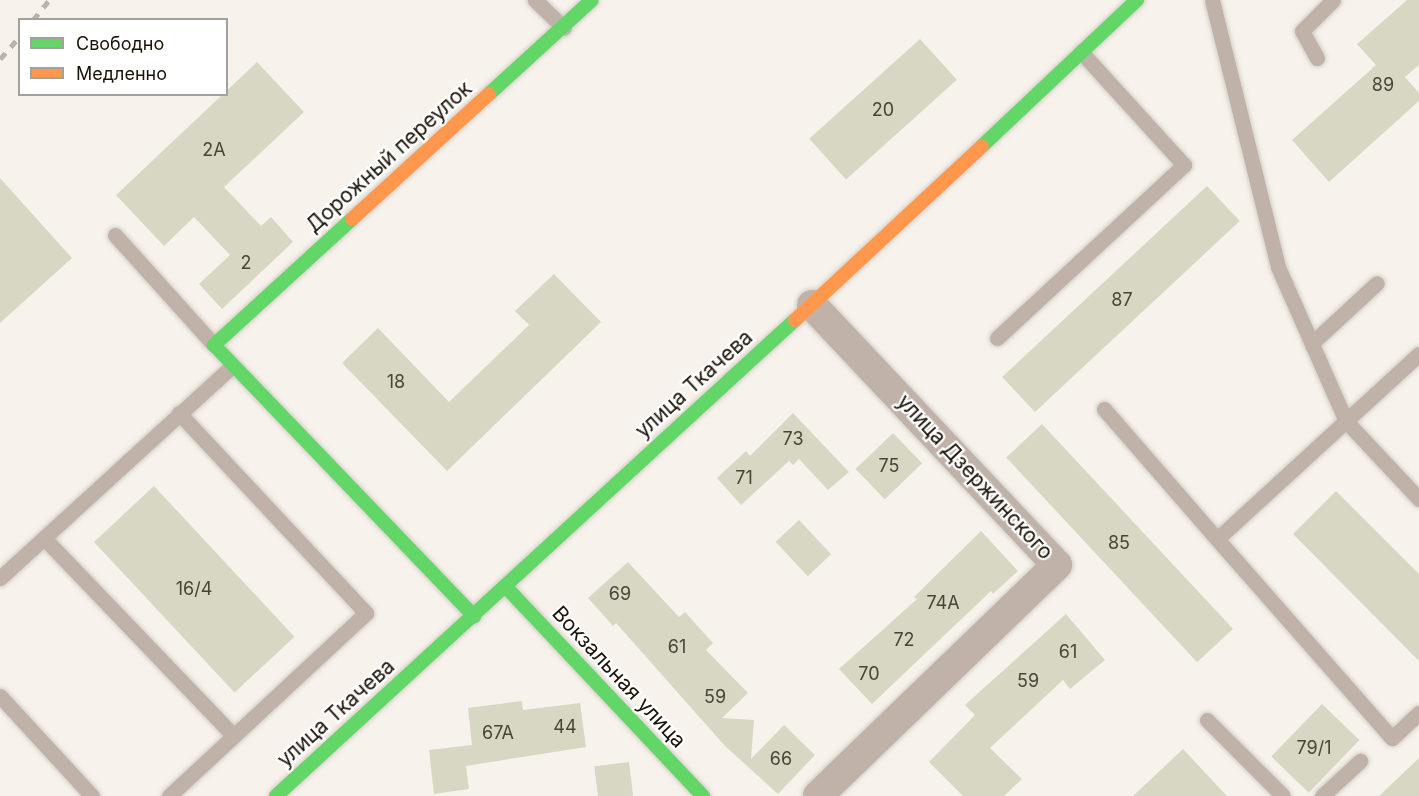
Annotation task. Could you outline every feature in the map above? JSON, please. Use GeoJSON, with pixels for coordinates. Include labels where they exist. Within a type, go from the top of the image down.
{"type":"FeatureCollection","features":[{"type":"Feature","properties":{"kind":"street","name":"Дорожный переулок"},"geometry":{"type":"LineString","coordinates":[[214,345],[592,0]]}},
{"type":"Feature","properties":{"kind":"street","name":"улица Ткачева"},"geometry":{"type":"LineString","coordinates":[[276,796],[812,305],[1137,0]]}},
{"type":"Feature","properties":{"kind":"street","name":"улица Дзержинского"},"geometry":{"type":"LineString","coordinates":[[812,305],[1058,565],[818,796]]}},
{"type":"Feature","properties":{"kind":"street"},"geometry":{"type":"LineString","coordinates":[[214,345],[474,616]]}},
{"type":"Feature","properties":{"kind":"street","name":"Вокзальная улица"},"geometry":{"type":"LineString","coordinates":[[505,586],[703,796]]}},
{"type":"Feature","properties":{"kind":"lane"},"geometry":{"type":"LineString","coordinates":[[535,0],[564,27]]}},
{"type":"Feature","properties":{"kind":"lane"},"geometry":{"type":"LineString","coordinates":[[1212,0],[1278,267],[1347,421],[1419,500]]}},
{"type":"Feature","properties":{"kind":"lane"},"geometry":{"type":"LineString","coordinates":[[1317,58],[1302,30],[1333,0]]}},
{"type":"Feature","properties":{"kind":"lane"},"geometry":{"type":"LineString","coordinates":[[997,338],[1184,165],[1081,52]]}},
{"type":"Feature","properties":{"kind":"lane"},"geometry":{"type":"LineString","coordinates":[[115,235],[214,345]]}},
{"type":"Feature","properties":{"kind":"lane"},"geometry":{"type":"LineString","coordinates":[[1312,343],[1377,283]]}},
{"type":"Feature","properties":{"kind":"lane"},"geometry":{"type":"LineString","coordinates":[[1217,539],[1419,354]]}},
{"type":"Feature","properties":{"kind":"lane"},"geometry":{"type":"LineString","coordinates":[[0,578],[232,366]]}},
{"type":"Feature","properties":{"kind":"lane"},"geometry":{"type":"LineString","coordinates":[[1104,409],[1392,738],[1419,713]]}},
{"type":"Feature","properties":{"kind":"lane"},"geometry":{"type":"LineString","coordinates":[[170,796],[366,613],[179,413]]}},
{"type":"Feature","properties":{"kind":"lane"},"geometry":{"type":"LineString","coordinates":[[44,537],[234,736]]}},
{"type":"Feature","properties":{"kind":"lane"},"geometry":{"type":"LineString","coordinates":[[0,696],[92,796]]}},
{"type":"Feature","properties":{"kind":"lane"},"geometry":{"type":"LineString","coordinates":[[1208,720],[1283,796]]}},
{"type":"Feature","properties":{"kind":"lane"},"geometry":{"type":"LineString","coordinates":[[1322,796],[1360,760]]}},
{"type":"Feature","properties":{"kind":"building"},"geometry":{"type":"Polygon","coordinates":[[[1407,0],[1419,0],[1419,65],[1405,77],[1419,93],[1419,101],[1329,182],[1292,140],[1376,65],[1357,44],[1407,0]]]}},
{"type":"Feature","properties":{"kind":"building"},"geometry":{"type":"Polygon","coordinates":[[[920,39],[957,80],[846,180],[809,139],[920,39]]]}},
{"type":"Feature","properties":{"kind":"building"},"geometry":{"type":"Polygon","coordinates":[[[257,62],[304,112],[224,187],[261,226],[271,217],[293,242],[222,309],[199,284],[230,255],[194,217],[164,246],[116,195],[221,96],[228,96],[228,89],[257,62]]]}},
{"type":"Feature","properties":{"kind":"building"},"geometry":{"type":"Polygon","coordinates":[[[0,178],[72,258],[0,323],[0,178]]]}},
{"type":"Feature","properties":{"kind":"building"},"geometry":{"type":"Polygon","coordinates":[[[1207,186],[1240,221],[1035,412],[1002,377],[1207,186]]]}},
{"type":"Feature","properties":{"kind":"building"},"geometry":{"type":"Polygon","coordinates":[[[554,274],[601,322],[447,471],[342,363],[378,328],[449,402],[529,325],[515,311],[554,274]]]}},
{"type":"Feature","properties":{"kind":"building"},"geometry":{"type":"Polygon","coordinates":[[[793,413],[849,472],[828,490],[799,459],[793,465],[789,461],[741,505],[717,478],[746,451],[750,456],[793,413]]]}},
{"type":"Feature","properties":{"kind":"building"},"geometry":{"type":"Polygon","coordinates":[[[1042,424],[1233,629],[1197,662],[1006,457],[1042,424]]]}},
{"type":"Feature","properties":{"kind":"building"},"geometry":{"type":"Polygon","coordinates":[[[893,433],[922,463],[885,499],[856,469],[893,433]]]}},
{"type":"Feature","properties":{"kind":"building"},"geometry":{"type":"Polygon","coordinates":[[[154,486],[294,637],[235,693],[94,542],[154,486]]]}},
{"type":"Feature","properties":{"kind":"building"},"geometry":{"type":"Polygon","coordinates":[[[1336,491],[1419,574],[1419,661],[1293,534],[1336,491]]]}},
{"type":"Feature","properties":{"kind":"building"},"geometry":{"type":"Polygon","coordinates":[[[799,520],[831,554],[808,576],[776,542],[799,520]]]}},
{"type":"Feature","properties":{"kind":"building"},"geometry":{"type":"Polygon","coordinates":[[[981,531],[1018,571],[993,594],[991,591],[872,704],[839,669],[917,599],[914,597],[981,531]]]}},
{"type":"Feature","properties":{"kind":"building"},"geometry":{"type":"Polygon","coordinates":[[[628,562],[679,617],[685,612],[713,643],[706,650],[748,693],[722,718],[754,720],[751,759],[784,725],[815,755],[778,794],[725,746],[616,623],[613,626],[588,598],[628,562]]]}},
{"type":"Feature","properties":{"kind":"building"},"geometry":{"type":"Polygon","coordinates":[[[1066,614],[1105,660],[1070,689],[1063,680],[990,748],[1022,779],[1004,796],[963,796],[929,762],[975,715],[965,705],[1066,614]]]}},
{"type":"Feature","properties":{"kind":"building"},"geometry":{"type":"Polygon","coordinates":[[[522,701],[523,710],[580,703],[586,747],[466,766],[469,789],[434,794],[429,750],[472,745],[468,708],[522,701]]]}},
{"type":"Feature","properties":{"kind":"building"},"geometry":{"type":"Polygon","coordinates":[[[1322,704],[1359,740],[1309,793],[1271,757],[1322,704]]]}},
{"type":"Feature","properties":{"kind":"building"},"geometry":{"type":"Polygon","coordinates":[[[1183,749],[1227,796],[1133,796],[1183,749]]]}},
{"type":"Feature","properties":{"kind":"building"},"geometry":{"type":"Polygon","coordinates":[[[1419,758],[1419,796],[1379,796],[1419,758]]]}},
{"type":"Feature","properties":{"kind":"building"},"geometry":{"type":"Polygon","coordinates":[[[629,762],[633,796],[598,796],[594,766],[629,762]]]}},
{"type":"Feature","properties":{"kind":"railway"},"geometry":{"type":"LineString","coordinates":[[35,18],[49,0]]}},
{"type":"Feature","properties":{"kind":"railway"},"geometry":{"type":"LineString","coordinates":[[0,59],[18,38]]}},
{"type":"Feature","properties":{"kind":"traffic: fast"},"geometry":{"type":"LineString","coordinates":[[489,94],[592,0]]}},
{"type":"Feature","properties":{"kind":"traffic: fast"},"geometry":{"type":"LineString","coordinates":[[982,146],[1137,0]]}},
{"type":"Feature","properties":{"kind":"traffic: fast"},"geometry":{"type":"LineString","coordinates":[[352,219],[214,345],[474,616]]}},
{"type":"Feature","properties":{"kind":"traffic: fast"},"geometry":{"type":"LineString","coordinates":[[276,796],[795,320]]}},
{"type":"Feature","properties":{"kind":"traffic: fast"},"geometry":{"type":"LineString","coordinates":[[505,586],[703,796]]}},
{"type":"Feature","properties":{"kind":"traffic: slow"},"geometry":{"type":"LineString","coordinates":[[352,219],[489,94]]}},
{"type":"Feature","properties":{"kind":"traffic: slow"},"geometry":{"type":"LineString","coordinates":[[795,320],[982,146]]}}]}
